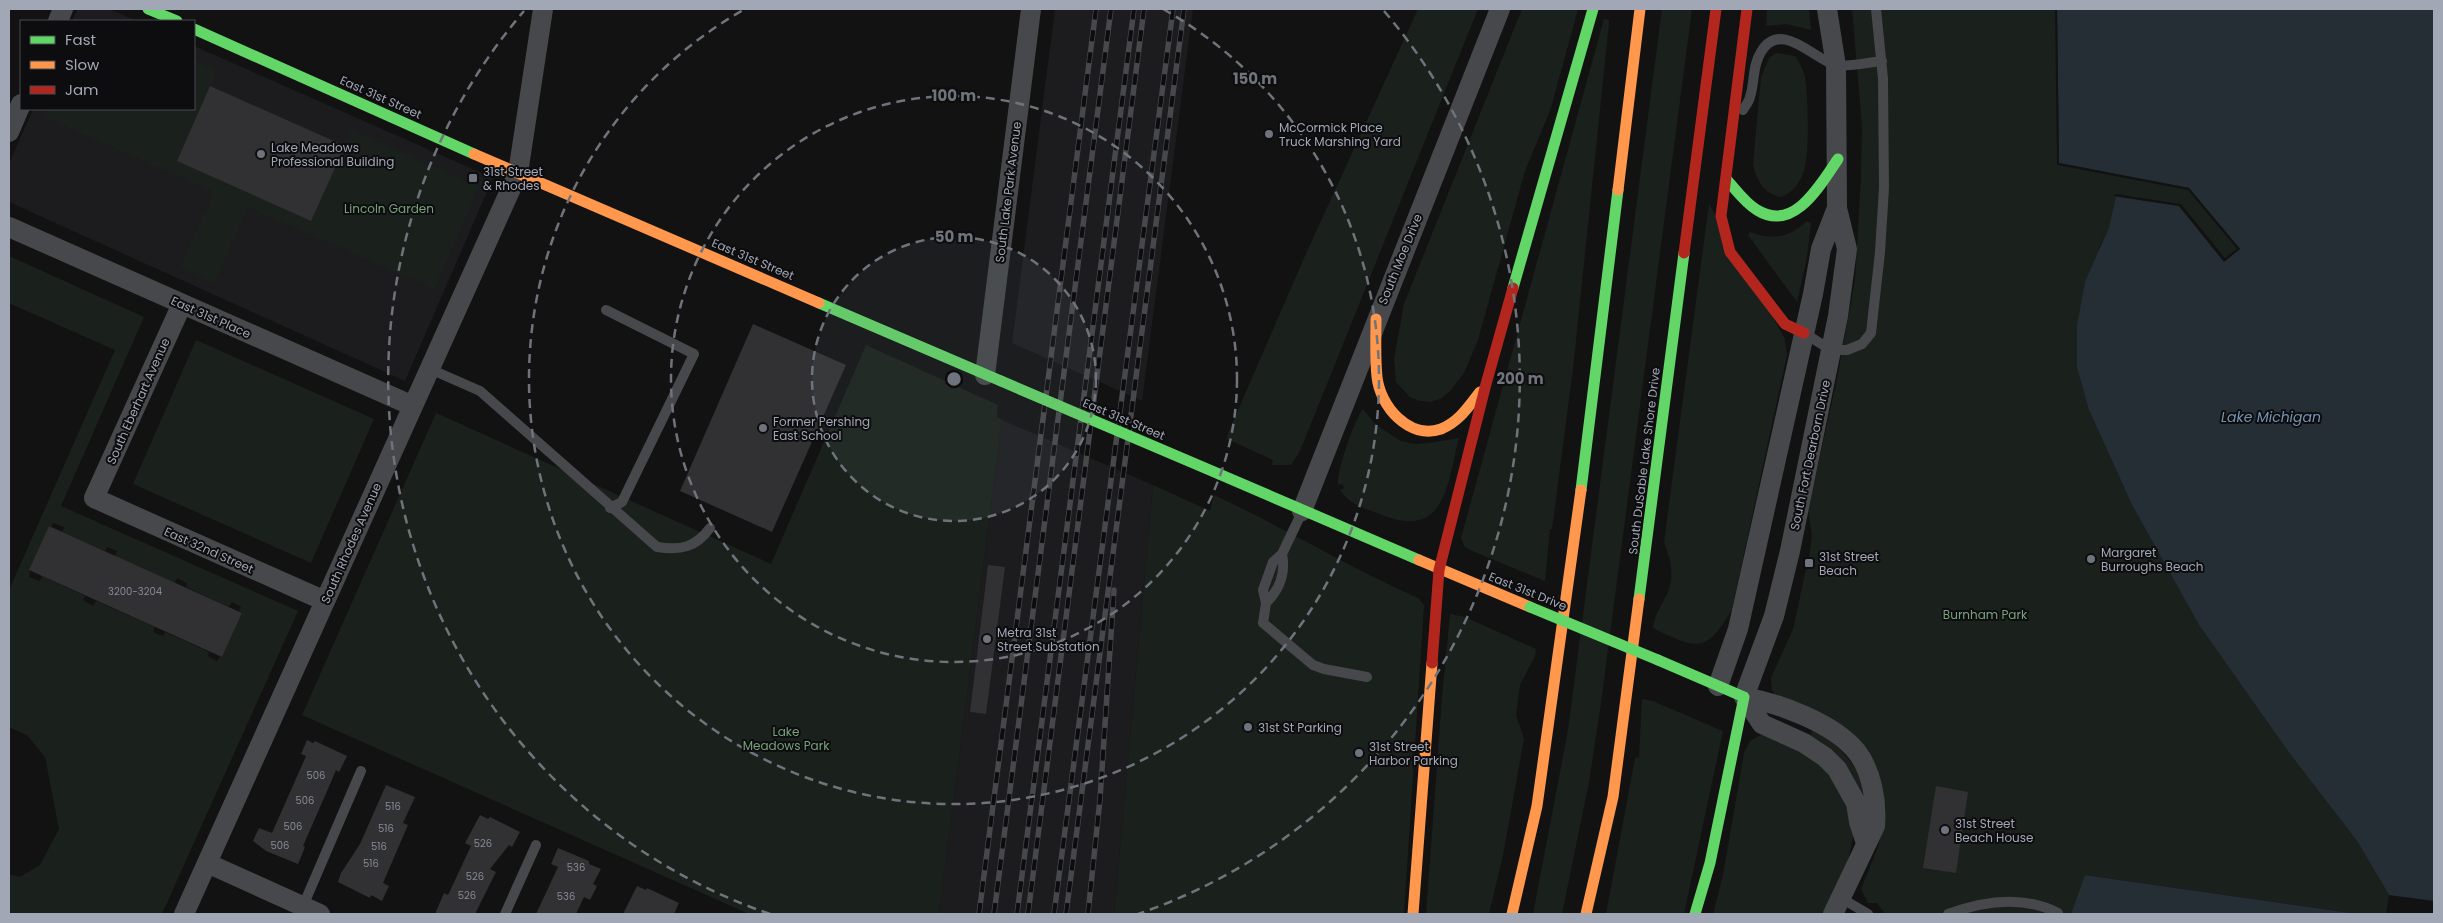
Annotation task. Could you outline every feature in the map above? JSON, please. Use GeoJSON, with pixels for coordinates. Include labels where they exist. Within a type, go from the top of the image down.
{"type":"FeatureCollection","features":[{"type":"Feature","properties":{"kind":"main road"},"geometry":{"type":"LineString","coordinates":[[148,9],[174,20]]}},
{"type":"Feature","properties":{"kind":"main road"},"geometry":{"type":"LineString","coordinates":[[1413,914],[1440,570],[1486,384],[1593,9]]}},
{"type":"Feature","properties":{"kind":"main road"},"geometry":{"type":"LineString","coordinates":[[1512,914],[1537,806],[1580,489],[1640,9]]}},
{"type":"Feature","properties":{"kind":"main road","name":"South DuSable Lake Shore Drive"},"geometry":{"type":"LineString","coordinates":[[1586,914],[1613,797],[1716,9]]}},
{"type":"Feature","properties":{"kind":"main road"},"geometry":{"type":"LineString","coordinates":[[1747,9],[1722,216],[1725,238],[1730,252],[1785,324],[1804,333]]}},
{"type":"Feature","properties":{"kind":"main road","name":"East 31st Street"},"geometry":{"type":"LineString","coordinates":[[195,29],[518,172],[1302,511]]}},
{"type":"Feature","properties":{"kind":"main road"},"geometry":{"type":"LineString","coordinates":[[1727,180],[1757,211],[1783,217],[1794,212],[1810,198],[1838,159]]}},
{"type":"Feature","properties":{"kind":"main road"},"geometry":{"type":"LineString","coordinates":[[1376,319],[1378,380],[1390,412],[1405,424],[1425,430],[1440,429],[1458,419],[1486,384]]}},
{"type":"Feature","properties":{"kind":"main road","name":"East 31st Drive"},"geometry":{"type":"LineString","coordinates":[[1302,511],[1744,697]]}},
{"type":"Feature","properties":{"kind":"main road"},"geometry":{"type":"LineString","coordinates":[[1695,914],[1710,863],[1744,697]]}},
{"type":"Feature","properties":{"kind":"street","name":"South Rhodes Avenue"},"geometry":{"type":"LineString","coordinates":[[184,914],[518,172],[543,9]]}},
{"type":"Feature","properties":{"kind":"street","name":"South Lake Park Avenue"},"geometry":{"type":"LineString","coordinates":[[993,378],[1031,9]]}},
{"type":"Feature","properties":{"kind":"street","name":"South Moe Drive"},"geometry":{"type":"LineString","coordinates":[[1302,511],[1376,319],[1500,9]]}},
{"type":"Feature","properties":{"kind":"street","name":"South Fort Dearborn Drive"},"geometry":{"type":"LineString","coordinates":[[1744,697],[1776,606],[1790,551],[1831,350],[1847,249],[1838,208],[1836,66],[1827,9]]}},
{"type":"Feature","properties":{"kind":"street"},"geometry":{"type":"LineString","coordinates":[[9,132],[20,106]]}},
{"type":"Feature","properties":{"kind":"street","name":"South Fort Dearborn Drive"},"geometry":{"type":"LineString","coordinates":[[1718,686],[1738,630],[1804,333],[1820,249],[1838,208]]}},
{"type":"Feature","properties":{"kind":"street","name":"East 31st Place"},"geometry":{"type":"LineString","coordinates":[[9,228],[413,406]]}},
{"type":"Feature","properties":{"kind":"street","name":"South Eberhart Avenue"},"geometry":{"type":"LineString","coordinates":[[94,498],[182,304]]}},
{"type":"Feature","properties":{"kind":"street","name":"East 32nd Street"},"geometry":{"type":"LineString","coordinates":[[94,498],[325,601]]}},
{"type":"Feature","properties":{"kind":"street"},"geometry":{"type":"LineString","coordinates":[[1744,697],[1770,702],[1803,716],[1840,737],[1857,751],[1871,784],[1876,810],[1875,826],[1837,906]]}},
{"type":"Feature","properties":{"kind":"street"},"geometry":{"type":"LineString","coordinates":[[207,863],[312,910]]}},
{"type":"Feature","properties":{"kind":"lane"},"geometry":{"type":"LineString","coordinates":[[1804,333],[1831,350],[1847,350],[1862,344],[1871,333],[1874,319],[1884,188],[1885,123],[1882,60],[1876,9]]}},
{"type":"Feature","properties":{"kind":"lane"},"geometry":{"type":"LineString","coordinates":[[1731,131],[1750,97],[1756,61],[1762,49],[1770,42],[1782,39],[1797,44],[1836,66],[1882,60]]}},
{"type":"Feature","properties":{"kind":"lane"},"geometry":{"type":"LineString","coordinates":[[606,310],[694,354],[622,502],[610,508]]}},
{"type":"Feature","properties":{"kind":"lane"},"geometry":{"type":"LineString","coordinates":[[430,369],[480,392],[610,508],[658,547],[673,550],[688,548],[702,539],[710,528]]}},
{"type":"Feature","properties":{"kind":"lane"},"geometry":{"type":"LineString","coordinates":[[1302,511],[1282,554],[1285,568],[1276,593],[1266,603],[1263,622],[1313,665],[1324,669],[1367,677]]}},
{"type":"Feature","properties":{"kind":"lane"},"geometry":{"type":"LineString","coordinates":[[312,910],[361,771]]}},
{"type":"Feature","properties":{"kind":"lane"},"geometry":{"type":"LineString","coordinates":[[505,914],[536,845]]}},
{"type":"Feature","properties":{"kind":"lane"},"geometry":{"type":"LineString","coordinates":[[1948,914],[1987,902],[2012,901],[2047,907],[2058,913]]}},
{"type":"Feature","properties":{"kind":"lane"},"geometry":{"type":"LineString","coordinates":[[1837,906],[1868,914]]}},
{"type":"Feature","properties":{"kind":"shaded area"},"geometry":{"type":"Polygon","coordinates":[[[78,9],[109,9],[135,20],[72,20],[78,9]]]}},
{"type":"Feature","properties":{"kind":"shaded area"},"geometry":{"type":"Polygon","coordinates":[[[1055,9],[1193,9],[1142,401],[1012,343],[1055,9]]]}},
{"type":"Feature","properties":{"kind":"shaded area"},"geometry":{"type":"Polygon","coordinates":[[[195,46],[493,178],[405,381],[9,202],[9,164],[33,110],[195,110],[195,46]]]}},
{"type":"Feature","properties":{"kind":"shaded area"},"geometry":{"type":"Polygon","coordinates":[[[1002,420],[1153,485],[1114,914],[939,914],[1002,420]]]}},
{"type":"Feature","properties":{"kind":"green space"},"geometry":{"type":"Polygon","coordinates":[[[1418,9],[1478,9],[1300,451],[1291,465],[1272,465],[1273,460],[1227,439],[1229,431],[1304,258],[1418,9]]]}},
{"type":"Feature","properties":{"kind":"green space"},"geometry":{"type":"Polygon","coordinates":[[[1522,9],[1578,9],[1551,108],[1525,171],[1478,340],[1464,373],[1451,390],[1442,398],[1431,402],[1420,401],[1410,397],[1396,382],[1394,359],[1404,304],[1522,9]]]}},
{"type":"Feature","properties":{"kind":"green space"},"geometry":{"type":"Polygon","coordinates":[[[1662,9],[1692,9],[1601,703],[1589,782],[1562,914],[1533,914],[1568,730],[1662,9]]]}},
{"type":"Feature","properties":{"kind":"green space"},"geometry":{"type":"Polygon","coordinates":[[[1767,9],[1809,9],[1811,30],[1786,24],[1766,26],[1767,9]]]}},
{"type":"Feature","properties":{"kind":"green space","name":"Burnham Park"},"geometry":{"type":"Polygon","coordinates":[[[1852,9],[2057,9],[2059,163],[2189,188],[2240,249],[2224,262],[2116,197],[2109,227],[2099,248],[2089,410],[2132,505],[2199,625],[2290,754],[2357,841],[2389,895],[2386,914],[2358,914],[2086,875],[2071,914],[1885,914],[1877,903],[1868,903],[1861,889],[1878,847],[1882,828],[1876,779],[1775,695],[1772,690],[1771,678],[1793,629],[1810,551],[1812,535],[1808,510],[1836,384],[1855,280],[1862,126],[1852,9]]]}},
{"type":"Feature","properties":{"kind":"green space"},"geometry":{"type":"Polygon","coordinates":[[[1604,19],[1609,20],[1609,23],[1573,369],[1552,529],[1550,529],[1545,581],[1470,550],[1464,546],[1461,538],[1604,19]]]}},
{"type":"Feature","properties":{"kind":"green space"},"geometry":{"type":"Polygon","coordinates":[[[1776,53],[1795,56],[1800,64],[1805,77],[1808,110],[1807,151],[1803,174],[1792,190],[1780,197],[1765,189],[1753,165],[1761,77],[1769,58],[1776,53]]]}},
{"type":"Feature","properties":{"kind":"green space","name":"Lincoln Garden"},"geometry":{"type":"Polygon","coordinates":[[[195,60],[217,71],[177,161],[311,221],[352,130],[479,187],[434,289],[248,207],[214,283],[180,267],[214,192],[45,117],[48,110],[195,110],[195,60]]]}},
{"type":"Feature","properties":{"kind":"green space"},"geometry":{"type":"Polygon","coordinates":[[[1709,204],[1785,339],[1787,355],[1732,609],[1715,634],[1707,641],[1699,644],[1680,640],[1653,628],[1657,613],[1668,592],[1671,579],[1670,560],[1664,542],[1709,204]]]}},
{"type":"Feature","properties":{"kind":"green space"},"geometry":{"type":"Polygon","coordinates":[[[1807,221],[1811,223],[1807,257],[1797,302],[1748,235],[1750,232],[1758,235],[1781,236],[1794,231],[1807,221]]]}},
{"type":"Feature","properties":{"kind":"green space"},"geometry":{"type":"Polygon","coordinates":[[[9,256],[144,317],[61,506],[298,611],[162,914],[9,914],[9,874],[20,877],[40,865],[59,829],[45,757],[27,735],[9,727],[9,590],[115,350],[9,303],[9,256]],[[53,523],[51,527],[49,526],[30,570],[29,577],[40,581],[42,576],[85,596],[83,600],[93,606],[96,601],[155,627],[153,632],[163,636],[165,632],[209,652],[208,656],[217,661],[220,656],[222,657],[242,613],[239,611],[241,607],[232,602],[229,607],[186,587],[187,583],[177,578],[175,583],[115,556],[117,551],[107,547],[105,551],[62,532],[64,527],[53,523]]]}},
{"type":"Feature","properties":{"kind":"green space"},"geometry":{"type":"Polygon","coordinates":[[[196,340],[374,419],[311,563],[133,484],[196,340]]]}},
{"type":"Feature","properties":{"kind":"green space","name":"Lake Meadows Park"},"geometry":{"type":"Polygon","coordinates":[[[866,345],[998,405],[997,417],[1002,420],[939,914],[749,914],[302,715],[436,413],[771,564],[866,345]]]}},
{"type":"Feature","properties":{"kind":"green space"},"geometry":{"type":"Polygon","coordinates":[[[1363,409],[1376,425],[1401,441],[1415,444],[1459,438],[1446,489],[1440,503],[1431,514],[1419,520],[1403,521],[1359,506],[1340,490],[1344,488],[1342,484],[1338,485],[1343,458],[1355,423],[1363,409]]]}},
{"type":"Feature","properties":{"kind":"green space"},"geometry":{"type":"Polygon","coordinates":[[[1153,485],[1210,511],[1214,495],[1418,598],[1424,605],[1404,914],[1114,914],[1153,485]]]}},
{"type":"Feature","properties":{"kind":"green space"},"geometry":{"type":"Polygon","coordinates":[[[1450,614],[1465,617],[1536,649],[1535,656],[1520,685],[1516,715],[1524,739],[1503,855],[1489,914],[1426,914],[1450,614]]]}},
{"type":"Feature","properties":{"kind":"green space"},"geometry":{"type":"Polygon","coordinates":[[[1642,699],[1653,701],[1723,731],[1684,914],[1606,914],[1635,758],[1639,758],[1642,699]]]}},
{"type":"Feature","properties":{"kind":"green space"},"geometry":{"type":"Polygon","coordinates":[[[1813,730],[1824,736],[1851,762],[1862,785],[1867,805],[1809,737],[1813,730]]]}},
{"type":"Feature","properties":{"kind":"green space"},"geometry":{"type":"Polygon","coordinates":[[[1762,734],[1816,759],[1840,787],[1853,824],[1853,837],[1848,861],[1823,914],[1713,914],[1723,875],[1744,753],[1750,741],[1762,734]]]}},
{"type":"Feature","properties":{"kind":"water","name":"Lake Michigan"},"geometry":{"type":"Polygon","coordinates":[[[2057,9],[2434,9],[2434,901],[2389,895],[2357,841],[2290,754],[2199,625],[2132,505],[2089,410],[2077,367],[2077,325],[2085,282],[2109,227],[2116,196],[2179,206],[2224,261],[2240,249],[2189,188],[2059,163],[2057,9]]]}},
{"type":"Feature","properties":{"kind":"water"},"geometry":{"type":"Polygon","coordinates":[[[2085,875],[2358,914],[2071,914],[2085,875]]]}},
{"type":"Feature","properties":{"kind":"pier"},"geometry":{"type":"Polygon","coordinates":[[[2055,9],[2057,9],[2059,163],[2189,188],[2240,249],[2224,262],[2179,206],[2113,196],[2116,194],[2181,204],[2225,258],[2237,249],[2188,190],[2057,165],[2055,9]]]}},
{"type":"Feature","properties":{"kind":"building","name":"Lake Meadows Professional Building"},"geometry":{"type":"Polygon","coordinates":[[[210,86],[345,146],[311,221],[177,161],[210,86]]]}},
{"type":"Feature","properties":{"kind":"building","name":"Former Pershing East School"},"geometry":{"type":"Polygon","coordinates":[[[753,324],[846,365],[772,532],[680,491],[753,324]]]}},
{"type":"Feature","properties":{"kind":"building"},"geometry":{"type":"Polygon","coordinates":[[[49,526],[242,613],[222,657],[29,570],[49,526]]]}},
{"type":"Feature","properties":{"kind":"building","name":"Metra 31st Street Substation"},"geometry":{"type":"Polygon","coordinates":[[[988,565],[1005,567],[986,714],[970,712],[988,565]]]}},
{"type":"Feature","properties":{"kind":"building"},"geometry":{"type":"Polygon","coordinates":[[[307,740],[313,743],[315,741],[347,756],[339,772],[336,770],[303,846],[305,847],[298,864],[266,851],[253,841],[259,828],[272,833],[306,756],[301,754],[307,740]]]}},
{"type":"Feature","properties":{"kind":"building"},"geometry":{"type":"Polygon","coordinates":[[[386,785],[415,797],[403,823],[408,825],[383,883],[389,886],[382,901],[371,895],[370,898],[338,882],[341,873],[360,844],[386,785]]]}},
{"type":"Feature","properties":{"kind":"building","name":"31st Street Beach House"},"geometry":{"type":"Polygon","coordinates":[[[1936,786],[1968,792],[1956,873],[1923,868],[1936,786]]]}},
{"type":"Feature","properties":{"kind":"building"},"geometry":{"type":"Polygon","coordinates":[[[480,815],[488,819],[490,817],[520,832],[512,847],[509,845],[490,869],[496,872],[475,914],[435,914],[444,893],[448,895],[471,846],[465,843],[480,815]]]}},
{"type":"Feature","properties":{"kind":"building"},"geometry":{"type":"Polygon","coordinates":[[[558,848],[589,861],[589,864],[601,869],[593,884],[597,886],[590,900],[584,897],[576,914],[536,914],[558,867],[551,864],[558,848]]]}},
{"type":"Feature","properties":{"kind":"building"},"geometry":{"type":"Polygon","coordinates":[[[637,886],[646,890],[647,888],[679,903],[674,914],[623,914],[637,886]]]}},
{"type":"Feature","properties":{"kind":"railway"},"geometry":{"type":"LineString","coordinates":[[979,914],[1096,9]]}},
{"type":"Feature","properties":{"kind":"railway"},"geometry":{"type":"LineString","coordinates":[[994,914],[1111,9]]}},
{"type":"Feature","properties":{"kind":"railway"},"geometry":{"type":"LineString","coordinates":[[1017,914],[1134,9]]}},
{"type":"Feature","properties":{"kind":"railway"},"geometry":{"type":"LineString","coordinates":[[1028,914],[1144,9]]}},
{"type":"Feature","properties":{"kind":"railway"},"geometry":{"type":"LineString","coordinates":[[1054,914],[1173,9]]}},
{"type":"Feature","properties":{"kind":"railway"},"geometry":{"type":"LineString","coordinates":[[1066,914],[1184,9]]}},
{"type":"Feature","properties":{"kind":"railway"},"geometry":{"type":"LineString","coordinates":[[1088,914],[1100,799],[1114,590]]}},
{"type":"Feature","properties":{"kind":"traffic: fast"},"geometry":{"type":"LineString","coordinates":[[148,9],[175,20]]}},
{"type":"Feature","properties":{"kind":"traffic: fast"},"geometry":{"type":"LineString","coordinates":[[1513,288],[1593,9]]}},
{"type":"Feature","properties":{"kind":"traffic: fast"},"geometry":{"type":"LineString","coordinates":[[195,29],[474,154]]}},
{"type":"Feature","properties":{"kind":"traffic: fast"},"geometry":{"type":"LineString","coordinates":[[1727,180],[1757,210],[1770,215],[1783,215],[1794,211],[1805,203],[1838,159]]}},
{"type":"Feature","properties":{"kind":"traffic: fast"},"geometry":{"type":"LineString","coordinates":[[1581,490],[1618,190]]}},
{"type":"Feature","properties":{"kind":"traffic: fast"},"geometry":{"type":"LineString","coordinates":[[1639,599],[1684,253]]}},
{"type":"Feature","properties":{"kind":"traffic: fast"},"geometry":{"type":"LineString","coordinates":[[819,303],[1001,381]]}},
{"type":"Feature","properties":{"kind":"traffic: fast"},"geometry":{"type":"LineString","coordinates":[[1001,381],[1219,474]]}},
{"type":"Feature","properties":{"kind":"traffic: fast"},"geometry":{"type":"LineString","coordinates":[[1219,474],[1419,560]]}},
{"type":"Feature","properties":{"kind":"traffic: fast"},"geometry":{"type":"LineString","coordinates":[[1530,607],[1658,660]]}},
{"type":"Feature","properties":{"kind":"traffic: fast"},"geometry":{"type":"LineString","coordinates":[[1658,660],[1744,697]]}},
{"type":"Feature","properties":{"kind":"traffic: fast"},"geometry":{"type":"LineString","coordinates":[[1695,914],[1710,863],[1744,697]]}},
{"type":"Feature","properties":{"kind":"traffic: slow"},"geometry":{"type":"LineString","coordinates":[[1618,190],[1640,9]]}},
{"type":"Feature","properties":{"kind":"traffic: slow"},"geometry":{"type":"LineString","coordinates":[[474,154],[819,303]]}},
{"type":"Feature","properties":{"kind":"traffic: slow"},"geometry":{"type":"LineString","coordinates":[[1376,319],[1376,363],[1379,388],[1390,409],[1407,425],[1418,430],[1441,429],[1458,418],[1480,392]]}},
{"type":"Feature","properties":{"kind":"traffic: slow"},"geometry":{"type":"LineString","coordinates":[[1512,914],[1537,806],[1581,490]]}},
{"type":"Feature","properties":{"kind":"traffic: slow"},"geometry":{"type":"LineString","coordinates":[[1419,560],[1530,607]]}},
{"type":"Feature","properties":{"kind":"traffic: slow"},"geometry":{"type":"LineString","coordinates":[[1586,914],[1613,797],[1639,599]]}},
{"type":"Feature","properties":{"kind":"traffic: slow"},"geometry":{"type":"LineString","coordinates":[[1413,914],[1432,663]]}},
{"type":"Feature","properties":{"kind":"traffic: jam"},"geometry":{"type":"LineString","coordinates":[[1684,253],[1716,9]]}},
{"type":"Feature","properties":{"kind":"traffic: jam"},"geometry":{"type":"LineString","coordinates":[[1747,9],[1721,216],[1730,252],[1785,324],[1804,333]]}},
{"type":"Feature","properties":{"kind":"traffic: jam"},"geometry":{"type":"LineString","coordinates":[[1432,663],[1439,570],[1486,384],[1513,288]]}},
{"type":"Feature","properties":{"kind":"place","name":"McCormick Place Truck Marshing Yard"},"geometry":{"type":"Point","coordinates":[1269,134]}},
{"type":"Feature","properties":{"kind":"place","name":"Lake Meadows Professional Building"},"geometry":{"type":"Point","coordinates":[261,154]}},
{"type":"Feature","properties":{"kind":"place","name":"31st Street & Rhodes"},"geometry":{"type":"Point","coordinates":[473,178]}},
{"type":"Feature","properties":{"kind":"place","name":"Former Pershing East School"},"geometry":{"type":"Point","coordinates":[763,428]}},
{"type":"Feature","properties":{"kind":"place","name":"Margaret Burroughs Beach"},"geometry":{"type":"Point","coordinates":[2091,559]}},
{"type":"Feature","properties":{"kind":"place","name":"31st Street Beach"},"geometry":{"type":"Point","coordinates":[1809,563]}},
{"type":"Feature","properties":{"kind":"place","name":"Metra 31st Street Substation"},"geometry":{"type":"Point","coordinates":[987,639]}},
{"type":"Feature","properties":{"kind":"place","name":"31st St Parking"},"geometry":{"type":"Point","coordinates":[1248,727]}},
{"type":"Feature","properties":{"kind":"place","name":"31st Street Harbor Parking"},"geometry":{"type":"Point","coordinates":[1359,753]}},
{"type":"Feature","properties":{"kind":"place","name":"31st Street Beach House"},"geometry":{"type":"Point","coordinates":[1945,830]}}]}
